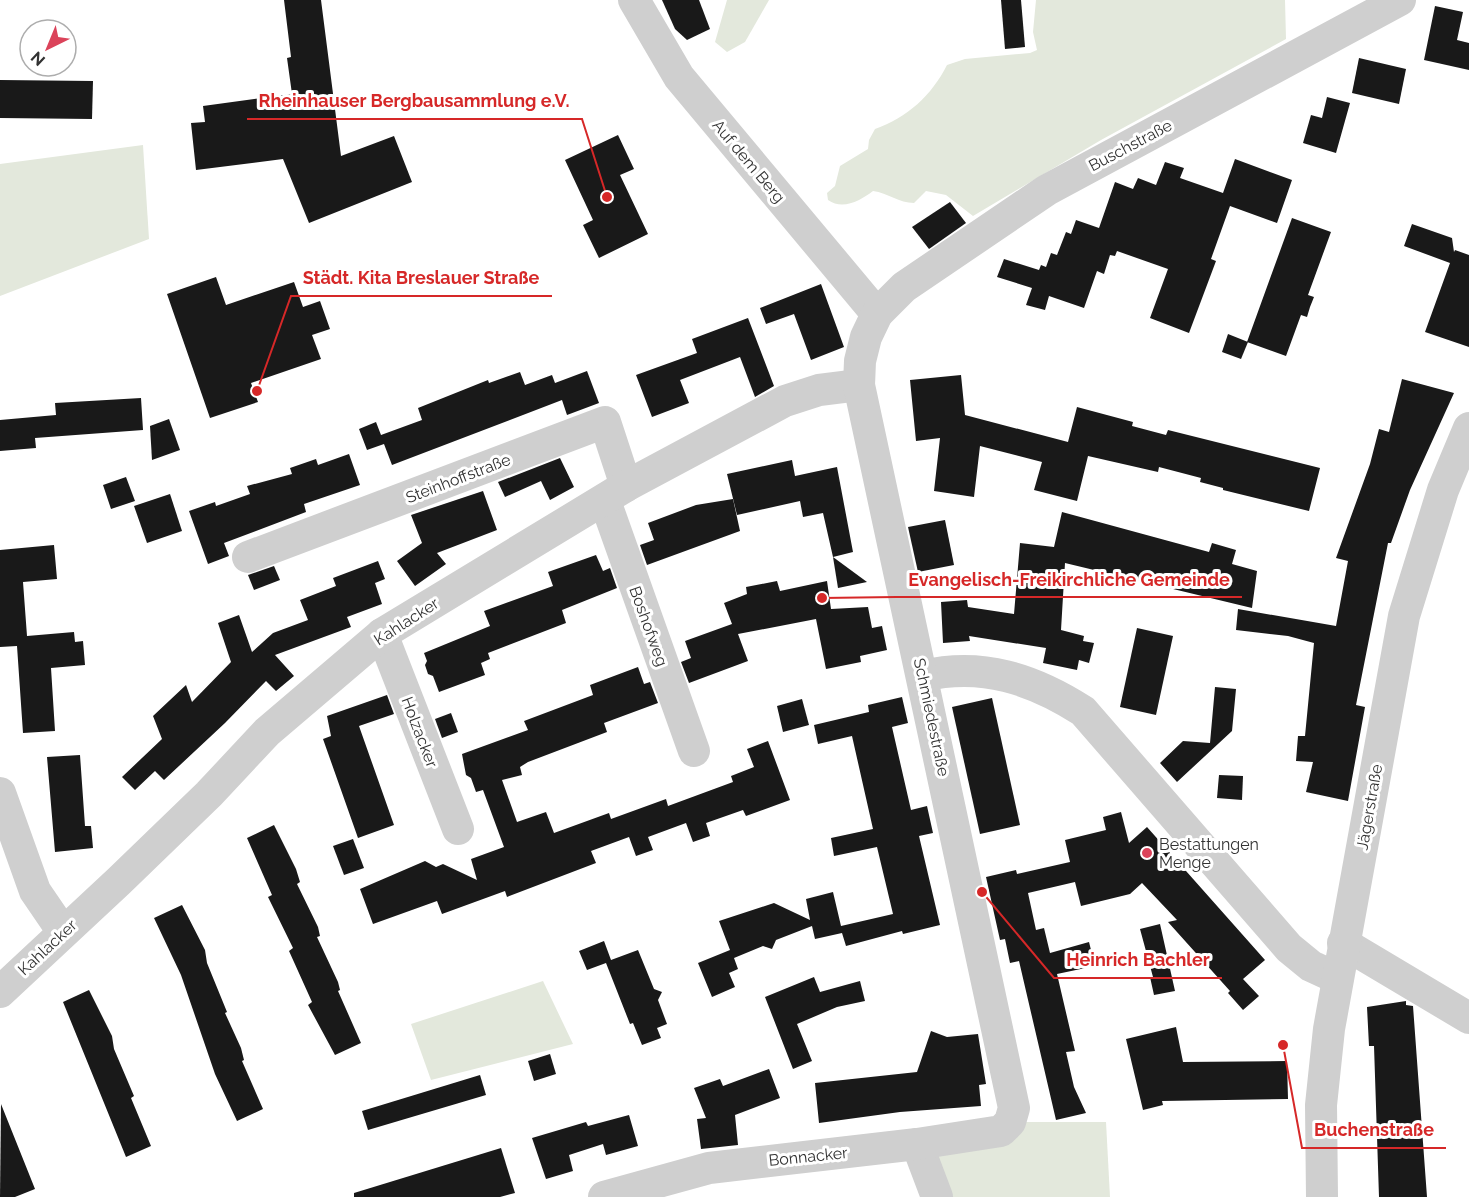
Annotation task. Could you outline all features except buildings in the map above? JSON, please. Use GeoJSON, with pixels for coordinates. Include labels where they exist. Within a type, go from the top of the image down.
{"type":"FeatureCollection","features":[{"type":"Feature","properties":{"kind":"street","name":"Auf dem Berg"},"geometry":{"type":"LineString","coordinates":[[634,0],[679,77],[877,314]]}},
{"type":"Feature","properties":{"kind":"street","name":"Buschstraße"},"geometry":{"type":"LineString","coordinates":[[877,314],[904,286],[1047,190],[1400,0]]}},
{"type":"Feature","properties":{"kind":"street","name":"Schmiedestraße"},"geometry":{"type":"LineString","coordinates":[[877,314],[866,337],[860,361],[859,385],[1014,1108],[1010,1122]]}},
{"type":"Feature","properties":{"kind":"street","name":"Kahlacker"},"geometry":{"type":"LineString","coordinates":[[0,992],[201,802],[267,732],[382,634],[615,493],[785,401],[819,390],[859,385]]}},
{"type":"Feature","properties":{"kind":"street","name":"Steinhoffstraße"},"geometry":{"type":"LineString","coordinates":[[248,557],[605,422],[615,493]]}},
{"type":"Feature","properties":{"kind":"street","name":"Jägerstraße"},"geometry":{"type":"LineString","coordinates":[[1322,1197],[1321,1105],[1337,978],[1404,616],[1426,539],[1469,428]]}},
{"type":"Feature","properties":{"kind":"street","name":"Boshofweg"},"geometry":{"type":"LineString","coordinates":[[615,493],[694,751]]}},
{"type":"Feature","properties":{"kind":"street","name":"Holzacker"},"geometry":{"type":"LineString","coordinates":[[382,634],[458,829]]}},
{"type":"Feature","properties":{"kind":"street"},"geometry":{"type":"LineString","coordinates":[[923,676],[951,670],[986,671],[1058,695],[1083,711],[1289,948],[1311,966],[1337,978]]}},
{"type":"Feature","properties":{"kind":"street"},"geometry":{"type":"LineString","coordinates":[[0,793],[35,891],[63,932]]}},
{"type":"Feature","properties":{"kind":"street"},"geometry":{"type":"LineString","coordinates":[[1343,943],[1469,1018]]}},
{"type":"Feature","properties":{"kind":"street","name":"Bonnacker"},"geometry":{"type":"LineString","coordinates":[[604,1197],[709,1168],[917,1144],[1001,1131],[1010,1122]]}},
{"type":"Feature","properties":{"kind":"street"},"geometry":{"type":"LineString","coordinates":[[917,1144],[937,1197]]}},
{"type":"Feature","properties":{"kind":"shaded area"},"geometry":{"type":"Polygon","coordinates":[[[727,0],[769,0],[745,42],[727,52],[715,42],[727,0]]]}},
{"type":"Feature","properties":{"kind":"shaded area"},"geometry":{"type":"Polygon","coordinates":[[[1036,0],[1285,0],[1286,39],[1101,140],[973,216],[946,195],[926,191],[914,203],[873,191],[852,203],[840,204],[828,200],[827,193],[835,186],[840,166],[868,149],[869,140],[875,129],[898,119],[926,96],[947,65],[965,59],[1030,53],[1037,50],[1033,32],[1036,0]]]}},
{"type":"Feature","properties":{"kind":"shaded area"},"geometry":{"type":"Polygon","coordinates":[[[143,145],[149,239],[0,296],[0,164],[143,145]]]}},
{"type":"Feature","properties":{"kind":"shaded area"},"geometry":{"type":"Polygon","coordinates":[[[543,981],[573,1044],[431,1080],[411,1024],[543,981]]]}},
{"type":"Feature","properties":{"kind":"shaded area"},"geometry":{"type":"Polygon","coordinates":[[[1010,1122],[1106,1122],[1110,1197],[937,1197],[917,1144],[1010,1122]]]}},
{"type":"Feature","properties":{"kind":"place","name":"Rheinhauser Bergbausammlung e.V."},"geometry":{"type":"Point","coordinates":[607,197]}},
{"type":"Feature","properties":{"kind":"place","name":"Städt. Kita Breslauer Straße"},"geometry":{"type":"Point","coordinates":[257,391]}},
{"type":"Feature","properties":{"kind":"place","name":"Evangelisch-Freikirchliche Gemeinde"},"geometry":{"type":"Point","coordinates":[822,598]}},
{"type":"Feature","properties":{"kind":"place","name":"Bestattungen Menge"},"geometry":{"type":"Point","coordinates":[1147,853]}},
{"type":"Feature","properties":{"kind":"place","name":"Heinrich Bachler"},"geometry":{"type":"Point","coordinates":[982,892]}},
{"type":"Feature","properties":{"kind":"place","name":"Buchenstraße"},"geometry":{"type":"Point","coordinates":[1283,1045]}}]}
